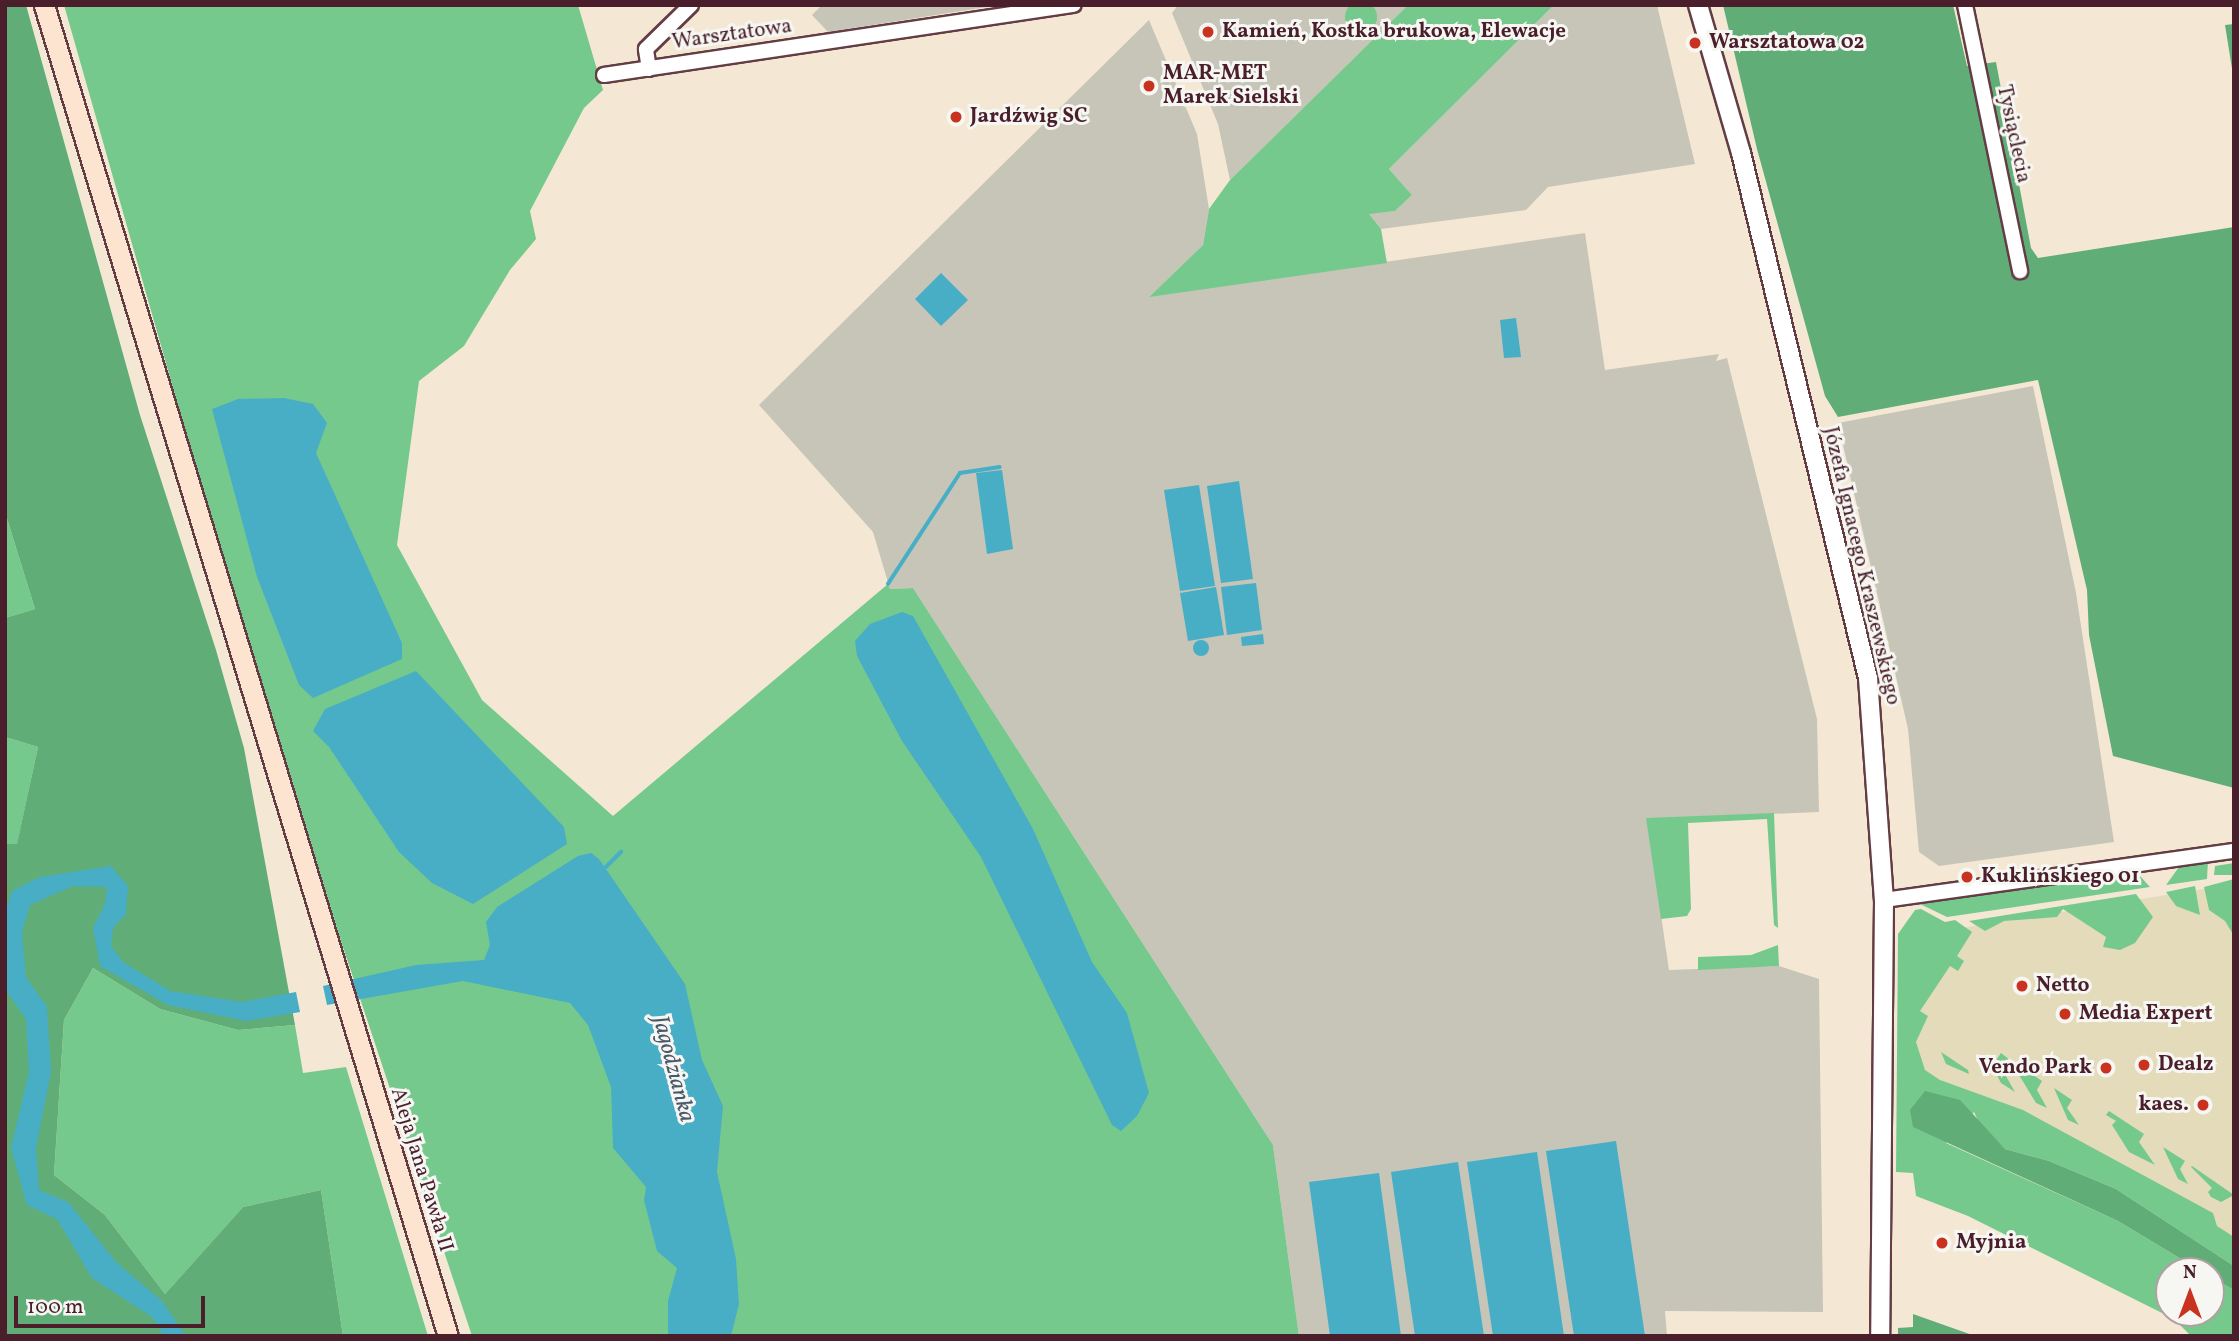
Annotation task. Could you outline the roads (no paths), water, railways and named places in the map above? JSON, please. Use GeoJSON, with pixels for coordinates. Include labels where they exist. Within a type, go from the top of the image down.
{"type":"FeatureCollection","features":[{"type":"Feature","properties":{"kind":"main road","name":"Aleja Jana Pawła II"},"geometry":{"type":"LineString","coordinates":[[44,5],[448,1336]]}},
{"type":"Feature","properties":{"kind":"street"},"geometry":{"type":"LineString","coordinates":[[649,69],[646,49],[691,5]]}},
{"type":"Feature","properties":{"kind":"street","name":"Warsztatowa"},"geometry":{"type":"LineString","coordinates":[[604,75],[1074,5]]}},
{"type":"Feature","properties":{"kind":"street","name":"Józefa Ignacego Kraszewskiego"},"geometry":{"type":"LineString","coordinates":[[1698,5],[1716,62],[1868,678],[1884,900],[1885,1091],[1880,1336]]}},
{"type":"Feature","properties":{"kind":"street","name":"Józefa Ignacego Kraszewskiego"},"geometry":{"type":"LineString","coordinates":[[1706,5],[1716,62]]}},
{"type":"Feature","properties":{"kind":"street","name":"Tysiąclecia"},"geometry":{"type":"LineString","coordinates":[[1965,5],[2020,271]]}},
{"type":"Feature","properties":{"kind":"street"},"geometry":{"type":"LineString","coordinates":[[1884,900],[2234,851]]}},
{"type":"Feature","properties":{"kind":"water"},"geometry":{"type":"Polygon","coordinates":[[[941,273],[968,300],[941,326],[915,299],[941,273]]]}},
{"type":"Feature","properties":{"kind":"water"},"geometry":{"type":"Polygon","coordinates":[[[1516,318],[1521,357],[1504,358],[1500,320],[1516,318]]]}},
{"type":"Feature","properties":{"kind":"water"},"geometry":{"type":"Polygon","coordinates":[[[284,398],[313,404],[327,423],[316,453],[402,643],[402,659],[313,698],[299,685],[257,577],[212,409],[238,399],[284,398]]]}},
{"type":"Feature","properties":{"kind":"water"},"geometry":{"type":"Polygon","coordinates":[[[1002,470],[1013,549],[987,554],[976,473],[1002,470]]]}},
{"type":"Feature","properties":{"kind":"water"},"geometry":{"type":"Polygon","coordinates":[[[1239,481],[1253,579],[1221,583],[1207,486],[1239,481]]]}},
{"type":"Feature","properties":{"kind":"water"},"geometry":{"type":"Polygon","coordinates":[[[1199,485],[1215,586],[1180,591],[1164,490],[1199,485]]]}},
{"type":"Feature","properties":{"kind":"water"},"geometry":{"type":"Polygon","coordinates":[[[1256,583],[1262,630],[1227,635],[1221,587],[1256,583]]]}},
{"type":"Feature","properties":{"kind":"water"},"geometry":{"type":"Polygon","coordinates":[[[1216,587],[1224,635],[1188,641],[1180,593],[1216,587]]]}},
{"type":"Feature","properties":{"kind":"water"},"geometry":{"type":"Polygon","coordinates":[[[902,612],[913,616],[1033,829],[1092,962],[1127,1013],[1149,1093],[1137,1116],[1121,1131],[1112,1125],[981,857],[902,741],[857,656],[855,641],[870,624],[902,612]]]}},
{"type":"Feature","properties":{"kind":"water"},"geometry":{"type":"Polygon","coordinates":[[[1263,634],[1264,644],[1242,646],[1241,637],[1263,634]]]}},
{"type":"Feature","properties":{"kind":"water"},"geometry":{"type":"Polygon","coordinates":[[[1198,640],[1204,640],[1209,648],[1207,654],[1198,656],[1193,651],[1193,645],[1198,640]]]}},
{"type":"Feature","properties":{"kind":"water"},"geometry":{"type":"Polygon","coordinates":[[[416,671],[564,827],[567,844],[473,904],[432,883],[399,852],[329,747],[313,731],[325,709],[416,671]]]}},
{"type":"Feature","properties":{"kind":"water","name":"Jagodzianka"},"geometry":{"type":"Polygon","coordinates":[[[591,853],[599,859],[685,984],[702,1060],[723,1106],[717,1172],[736,1259],[739,1304],[731,1336],[668,1336],[668,1301],[677,1268],[657,1251],[644,1200],[646,1187],[613,1148],[611,1087],[588,1025],[570,1003],[463,981],[327,1005],[323,986],[416,965],[484,960],[490,945],[486,922],[497,907],[578,856],[591,853]]]}},
{"type":"Feature","properties":{"kind":"water"},"geometry":{"type":"Polygon","coordinates":[[[111,866],[128,886],[126,914],[113,928],[111,946],[123,962],[170,991],[242,1002],[296,992],[300,1012],[246,1021],[168,1005],[100,966],[93,928],[105,904],[107,887],[73,886],[30,905],[22,932],[26,977],[47,1007],[51,1072],[36,1148],[39,1190],[68,1202],[117,1263],[162,1301],[186,1336],[164,1336],[152,1317],[92,1278],[57,1219],[27,1205],[11,1148],[29,1072],[26,1019],[5,989],[5,913],[12,891],[40,877],[111,866]]]}},
{"type":"Feature","properties":{"kind":"water"},"geometry":{"type":"Polygon","coordinates":[[[1616,1141],[1645,1336],[1574,1336],[1546,1151],[1616,1141]]]}},
{"type":"Feature","properties":{"kind":"water"},"geometry":{"type":"Polygon","coordinates":[[[1537,1152],[1564,1336],[1493,1336],[1467,1162],[1537,1152]]]}},
{"type":"Feature","properties":{"kind":"water"},"geometry":{"type":"Polygon","coordinates":[[[1458,1162],[1484,1336],[1415,1336],[1391,1172],[1458,1162]]]}},
{"type":"Feature","properties":{"kind":"water"},"geometry":{"type":"Polygon","coordinates":[[[1379,1173],[1401,1336],[1330,1336],[1309,1182],[1379,1173]]]}},
{"type":"Feature","properties":{"kind":"waterway"},"geometry":{"type":"LineString","coordinates":[[888,584],[960,473],[1000,467]]}},
{"type":"Feature","properties":{"kind":"waterway"},"geometry":{"type":"LineString","coordinates":[[602,871],[621,852]]}},
{"type":"Feature","properties":{"kind":"place","name":"Kamień, Kostka brukowa, Elewacje"},"geometry":{"type":"Point","coordinates":[1208,32]}},
{"type":"Feature","properties":{"kind":"place","name":"Warsztatowa 02"},"geometry":{"type":"Point","coordinates":[1695,43]}},
{"type":"Feature","properties":{"kind":"place","name":"MAR-MET Marek Sielski"},"geometry":{"type":"Point","coordinates":[1149,86]}},
{"type":"Feature","properties":{"kind":"place","name":"Jardźwig SC"},"geometry":{"type":"Point","coordinates":[956,117]}},
{"type":"Feature","properties":{"kind":"place","name":"Kuklińskiego 01"},"geometry":{"type":"Point","coordinates":[1967,877]}},
{"type":"Feature","properties":{"kind":"place","name":"Netto"},"geometry":{"type":"Point","coordinates":[2022,986]}},
{"type":"Feature","properties":{"kind":"place","name":"Media Expert"},"geometry":{"type":"Point","coordinates":[2065,1014]}},
{"type":"Feature","properties":{"kind":"place","name":"Dealz"},"geometry":{"type":"Point","coordinates":[2144,1065]}},
{"type":"Feature","properties":{"kind":"place","name":"Vendo Park"},"geometry":{"type":"Point","coordinates":[2106,1068]}},
{"type":"Feature","properties":{"kind":"place","name":"kaes."},"geometry":{"type":"Point","coordinates":[2203,1105]}},
{"type":"Feature","properties":{"kind":"place","name":"Myjnia"},"geometry":{"type":"Point","coordinates":[1942,1243]}}]}
